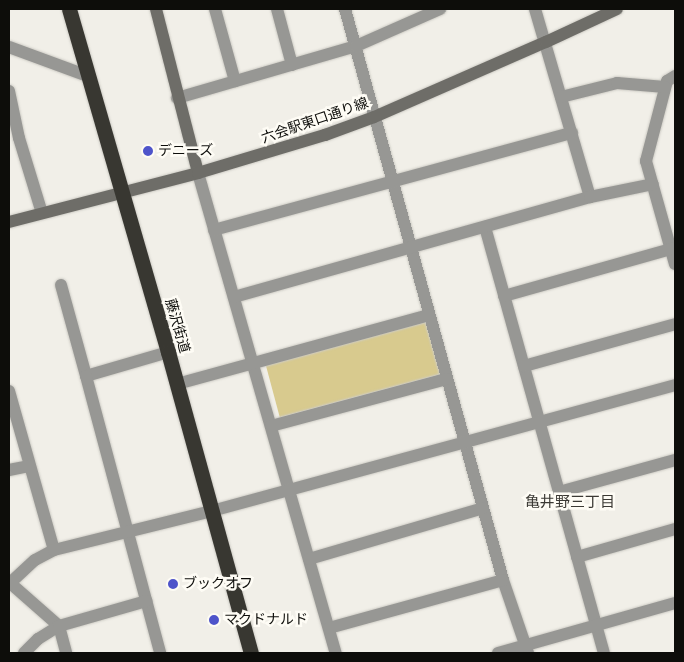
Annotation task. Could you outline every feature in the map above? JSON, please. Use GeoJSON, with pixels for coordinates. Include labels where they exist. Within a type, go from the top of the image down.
{"type":"FeatureCollection","features":[{"type":"Feature","properties":{"kind":"highway","name":"藤沢街道"},"geometry":{"type":"LineString","coordinates":[[69,9],[168,352],[251,653]]}},
{"type":"Feature","properties":{"kind":"street"},"geometry":{"type":"LineString","coordinates":[[156,9],[177,98],[336,653]]}},
{"type":"Feature","properties":{"kind":"street"},"geometry":{"type":"LineString","coordinates":[[215,9],[235,81]]}},
{"type":"Feature","properties":{"kind":"street"},"geometry":{"type":"LineString","coordinates":[[277,9],[292,65]]}},
{"type":"Feature","properties":{"kind":"street"},"geometry":{"type":"LineString","coordinates":[[345,9],[503,580],[527,650]]}},
{"type":"Feature","properties":{"kind":"street"},"geometry":{"type":"LineString","coordinates":[[177,98],[356,46],[427,12],[440,9]]}},
{"type":"Feature","properties":{"kind":"street"},"geometry":{"type":"LineString","coordinates":[[535,9],[590,198]]}},
{"type":"Feature","properties":{"kind":"street","name":"六会駅東口通り線"},"geometry":{"type":"LineString","coordinates":[[9,222],[198,173],[325,135],[374,117],[617,9]]}},
{"type":"Feature","properties":{"kind":"street"},"geometry":{"type":"LineString","coordinates":[[9,47],[88,76]]}},
{"type":"Feature","properties":{"kind":"street"},"geometry":{"type":"LineString","coordinates":[[675,76],[667,81],[646,161],[673,249],[675,264]]}},
{"type":"Feature","properties":{"kind":"street"},"geometry":{"type":"LineString","coordinates":[[562,97],[617,83],[665,87]]}},
{"type":"Feature","properties":{"kind":"street"},"geometry":{"type":"LineString","coordinates":[[9,91],[14,139],[42,213]]}},
{"type":"Feature","properties":{"kind":"street"},"geometry":{"type":"LineString","coordinates":[[214,230],[392,180],[572,133]]}},
{"type":"Feature","properties":{"kind":"street"},"geometry":{"type":"LineString","coordinates":[[234,297],[590,198],[653,184]]}},
{"type":"Feature","properties":{"kind":"street"},"geometry":{"type":"LineString","coordinates":[[485,227],[604,653]]}},
{"type":"Feature","properties":{"kind":"street"},"geometry":{"type":"LineString","coordinates":[[504,296],[673,249]]}},
{"type":"Feature","properties":{"kind":"street"},"geometry":{"type":"LineString","coordinates":[[61,285],[160,653]]}},
{"type":"Feature","properties":{"kind":"street"},"geometry":{"type":"LineString","coordinates":[[177,384],[429,315]]}},
{"type":"Feature","properties":{"kind":"street"},"geometry":{"type":"LineString","coordinates":[[524,366],[675,324]]}},
{"type":"Feature","properties":{"kind":"street"},"geometry":{"type":"LineString","coordinates":[[86,376],[168,352]]}},
{"type":"Feature","properties":{"kind":"street"},"geometry":{"type":"LineString","coordinates":[[271,426],[447,380]]}},
{"type":"Feature","properties":{"kind":"street"},"geometry":{"type":"LineString","coordinates":[[66,653],[59,626],[9,583],[35,560],[54,550],[212,511],[675,385]]}},
{"type":"Feature","properties":{"kind":"street"},"geometry":{"type":"LineString","coordinates":[[9,391],[54,550]]}},
{"type":"Feature","properties":{"kind":"street"},"geometry":{"type":"LineString","coordinates":[[559,492],[675,460]]}},
{"type":"Feature","properties":{"kind":"street"},"geometry":{"type":"LineString","coordinates":[[9,470],[29,466]]}},
{"type":"Feature","properties":{"kind":"street"},"geometry":{"type":"LineString","coordinates":[[309,559],[483,508]]}},
{"type":"Feature","properties":{"kind":"street"},"geometry":{"type":"LineString","coordinates":[[577,557],[675,529]]}},
{"type":"Feature","properties":{"kind":"street"},"geometry":{"type":"LineString","coordinates":[[329,628],[503,580]]}},
{"type":"Feature","properties":{"kind":"street"},"geometry":{"type":"LineString","coordinates":[[24,653],[44,634],[59,626],[146,601]]}},
{"type":"Feature","properties":{"kind":"street"},"geometry":{"type":"LineString","coordinates":[[498,653],[527,650],[675,603]]}},
{"type":"Feature","properties":{"kind":"shaded area"},"geometry":{"type":"Polygon","coordinates":[[[430,321],[444,373],[280,417],[266,365],[430,321]]]}},
{"type":"Feature","properties":{"kind":"place","name":"デニーズ"},"geometry":{"type":"Point","coordinates":[148,151]}},
{"type":"Feature","properties":{"kind":"place","name":"ブックオフ"},"geometry":{"type":"Point","coordinates":[173,584]}},
{"type":"Feature","properties":{"kind":"place","name":"マクドナルド"},"geometry":{"type":"Point","coordinates":[214,620]}},
{"type":"Feature","properties":{"kind":"district","name":"亀井野三丁目"},"geometry":{"type":"Point","coordinates":[570,503]}}]}
